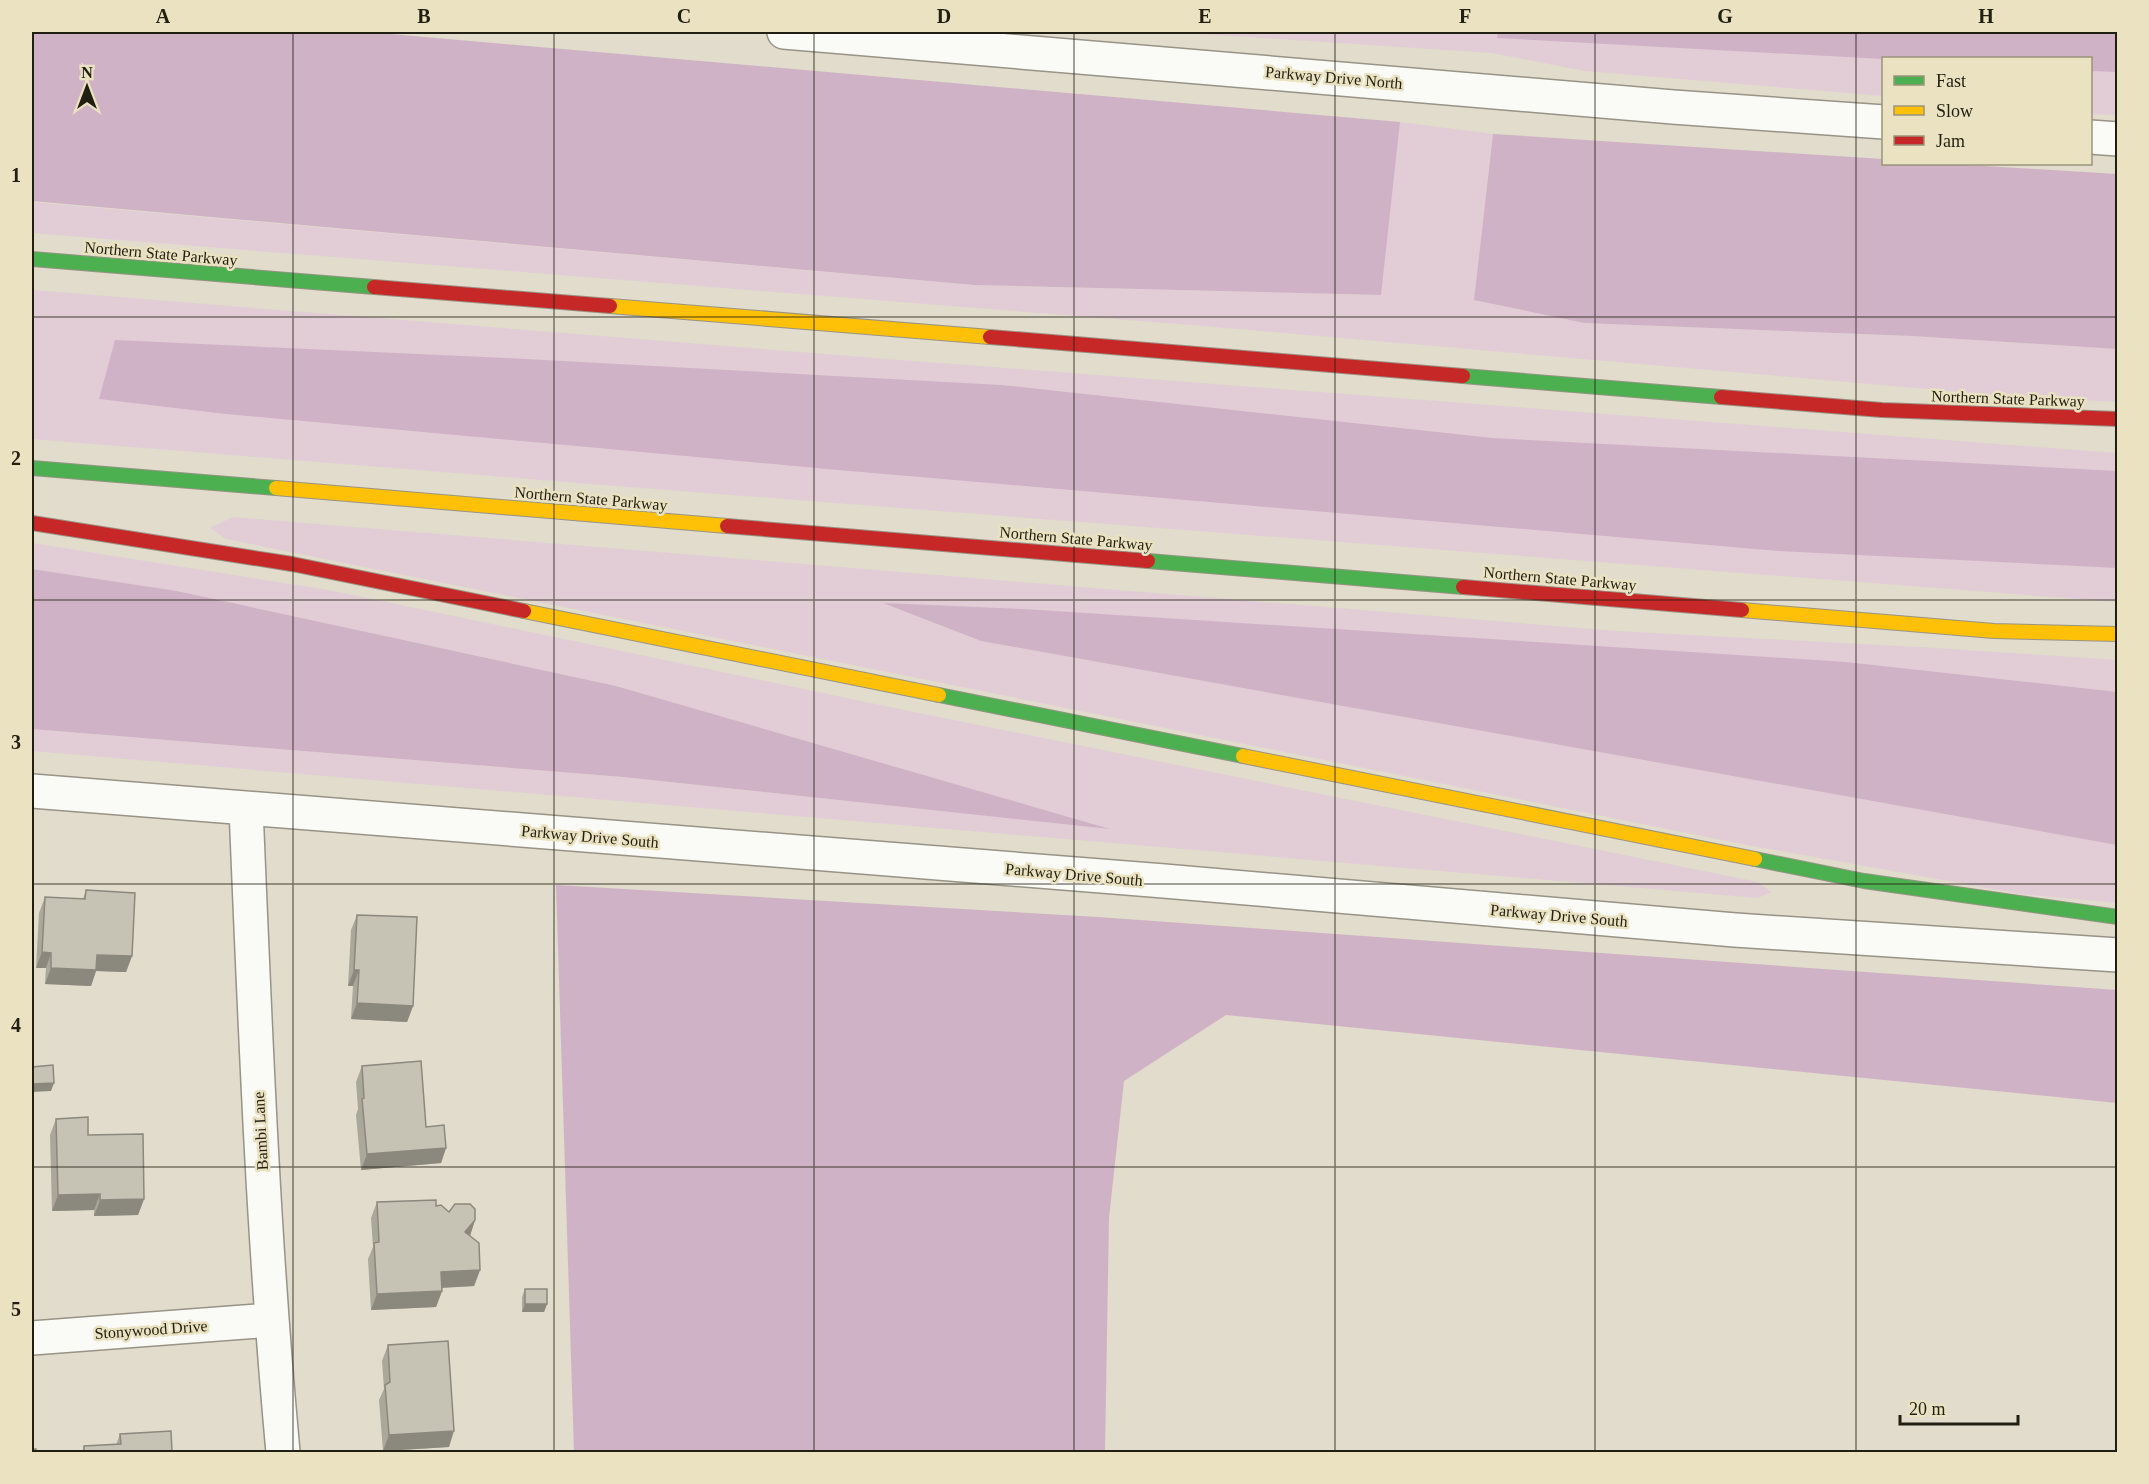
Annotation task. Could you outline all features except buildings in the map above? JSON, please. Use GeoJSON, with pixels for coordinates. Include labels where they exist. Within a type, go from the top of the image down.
{"type":"FeatureCollection","features":[{"type":"Feature","properties":{"kind":"highway","name":"Northern State Parkway"},"geometry":{"type":"LineString","coordinates":[[32,259],[1870,409],[2118,419]]}},
{"type":"Feature","properties":{"kind":"highway","name":"Northern State Parkway"},"geometry":{"type":"LineString","coordinates":[[32,468],[1982,630],[2118,634]]}},
{"type":"Feature","properties":{"kind":"highway"},"geometry":{"type":"LineString","coordinates":[[32,523],[303,566],[1864,881],[2118,917]]}},
{"type":"Feature","properties":{"kind":"street","name":"Parkway Drive North"},"geometry":{"type":"LineString","coordinates":[[784,32],[1673,107],[1882,122]]}},
{"type":"Feature","properties":{"kind":"street"},"geometry":{"type":"LineString","coordinates":[[2092,137],[2118,139]]}},
{"type":"Feature","properties":{"kind":"street","name":"Parkway Drive South"},"geometry":{"type":"LineString","coordinates":[[32,791],[1140,879],[1735,930],[2118,955]]}},
{"type":"Feature","properties":{"kind":"street","name":"Bambi Lane"},"geometry":{"type":"LineString","coordinates":[[246,808],[255,1034],[271,1320],[283,1452]]}},
{"type":"Feature","properties":{"kind":"street","name":"Stonywood Drive"},"geometry":{"type":"LineString","coordinates":[[32,1338],[271,1320]]}},
{"type":"Feature","properties":{"kind":"shaded area"},"geometry":{"type":"Polygon","coordinates":[[[32,32],[368,32],[1400,122],[1381,295],[974,285],[32,201],[32,32]]]}},
{"type":"Feature","properties":{"kind":"shaded area"},"geometry":{"type":"Polygon","coordinates":[[[1170,32],[2117,32],[2117,115],[2092,114],[2092,57],[1882,57],[1882,96],[1585,71],[1492,53],[1170,32]]]}},
{"type":"Feature","properties":{"kind":"shaded area"},"geometry":{"type":"Polygon","coordinates":[[[1498,32],[2117,32],[2117,72],[2092,71],[2092,57],[1882,57],[1882,59],[1497,38],[1498,32]]]}},
{"type":"Feature","properties":{"kind":"shaded area"},"geometry":{"type":"Polygon","coordinates":[[[1400,122],[1493,134],[1474,300],[1584,323],[1912,336],[2117,349],[2117,402],[2009,396],[1203,326],[32,233],[32,202],[974,285],[1380,295],[1400,122]]]}},
{"type":"Feature","properties":{"kind":"shaded area"},"geometry":{"type":"Polygon","coordinates":[[[1493,134],[1882,159],[1882,165],[1968,165],[2117,174],[2117,349],[1912,336],[1584,323],[1474,300],[1493,134]]]}},
{"type":"Feature","properties":{"kind":"shaded area"},"geometry":{"type":"Polygon","coordinates":[[[32,290],[887,359],[2117,453],[2117,602],[32,439],[32,290]]]}},
{"type":"Feature","properties":{"kind":"shaded area"},"geometry":{"type":"Polygon","coordinates":[[[115,340],[506,358],[1001,385],[1493,438],[2117,471],[2117,568],[1778,551],[838,470],[226,414],[99,399],[115,340]]]}},
{"type":"Feature","properties":{"kind":"shaded area"},"geometry":{"type":"Polygon","coordinates":[[[233,517],[1616,631],[2117,660],[2117,692],[885,604],[981,641],[2117,845],[2117,903],[2021,894],[1747,845],[226,539],[210,528],[233,517]]]}},
{"type":"Feature","properties":{"kind":"shaded area"},"geometry":{"type":"Polygon","coordinates":[[[32,543],[329,590],[909,711],[1758,882],[1771,892],[1758,898],[32,751],[32,729],[623,777],[1106,828],[616,686],[177,591],[32,569],[32,543]]]}},
{"type":"Feature","properties":{"kind":"shaded area"},"geometry":{"type":"Polygon","coordinates":[[[32,569],[177,591],[616,686],[1110,829],[623,777],[32,729],[32,569]]]}},
{"type":"Feature","properties":{"kind":"shaded area"},"geometry":{"type":"Polygon","coordinates":[[[883,603],[1024,609],[1846,662],[2117,692],[2117,845],[981,641],[883,603]]]}},
{"type":"Feature","properties":{"kind":"shaded area"},"geometry":{"type":"Polygon","coordinates":[[[556,885],[1098,917],[2117,990],[2117,1103],[1226,1015],[1124,1081],[1109,1218],[1105,1452],[574,1452],[556,885]]]}},
{"type":"Feature","properties":{"kind":"traffic: fast"},"geometry":{"type":"LineString","coordinates":[[32,259],[374,287]]}},
{"type":"Feature","properties":{"kind":"traffic: fast"},"geometry":{"type":"LineString","coordinates":[[1463,376],[1721,397]]}},
{"type":"Feature","properties":{"kind":"traffic: fast"},"geometry":{"type":"LineString","coordinates":[[32,468],[276,488]]}},
{"type":"Feature","properties":{"kind":"traffic: fast"},"geometry":{"type":"LineString","coordinates":[[1148,561],[1463,587]]}},
{"type":"Feature","properties":{"kind":"traffic: fast"},"geometry":{"type":"LineString","coordinates":[[939,695],[1243,756]]}},
{"type":"Feature","properties":{"kind":"traffic: fast"},"geometry":{"type":"LineString","coordinates":[[1755,859],[1864,881],[2118,917]]}},
{"type":"Feature","properties":{"kind":"traffic: slow"},"geometry":{"type":"LineString","coordinates":[[610,306],[990,337]]}},
{"type":"Feature","properties":{"kind":"traffic: slow"},"geometry":{"type":"LineString","coordinates":[[276,488],[727,526]]}},
{"type":"Feature","properties":{"kind":"traffic: slow"},"geometry":{"type":"LineString","coordinates":[[1742,610],[1994,631],[2118,634]]}},
{"type":"Feature","properties":{"kind":"traffic: slow"},"geometry":{"type":"LineString","coordinates":[[524,611],[939,695]]}},
{"type":"Feature","properties":{"kind":"traffic: slow"},"geometry":{"type":"LineString","coordinates":[[1243,756],[1755,859]]}},
{"type":"Feature","properties":{"kind":"traffic: jam"},"geometry":{"type":"LineString","coordinates":[[374,287],[610,306]]}},
{"type":"Feature","properties":{"kind":"traffic: jam"},"geometry":{"type":"LineString","coordinates":[[990,337],[1463,376]]}},
{"type":"Feature","properties":{"kind":"traffic: jam"},"geometry":{"type":"LineString","coordinates":[[1721,397],[1882,410],[2118,419]]}},
{"type":"Feature","properties":{"kind":"traffic: jam"},"geometry":{"type":"LineString","coordinates":[[32,523],[292,564],[524,611]]}},
{"type":"Feature","properties":{"kind":"traffic: jam"},"geometry":{"type":"LineString","coordinates":[[727,526],[1148,561]]}},
{"type":"Feature","properties":{"kind":"traffic: jam"},"geometry":{"type":"LineString","coordinates":[[1463,587],[1742,610]]}}]}
